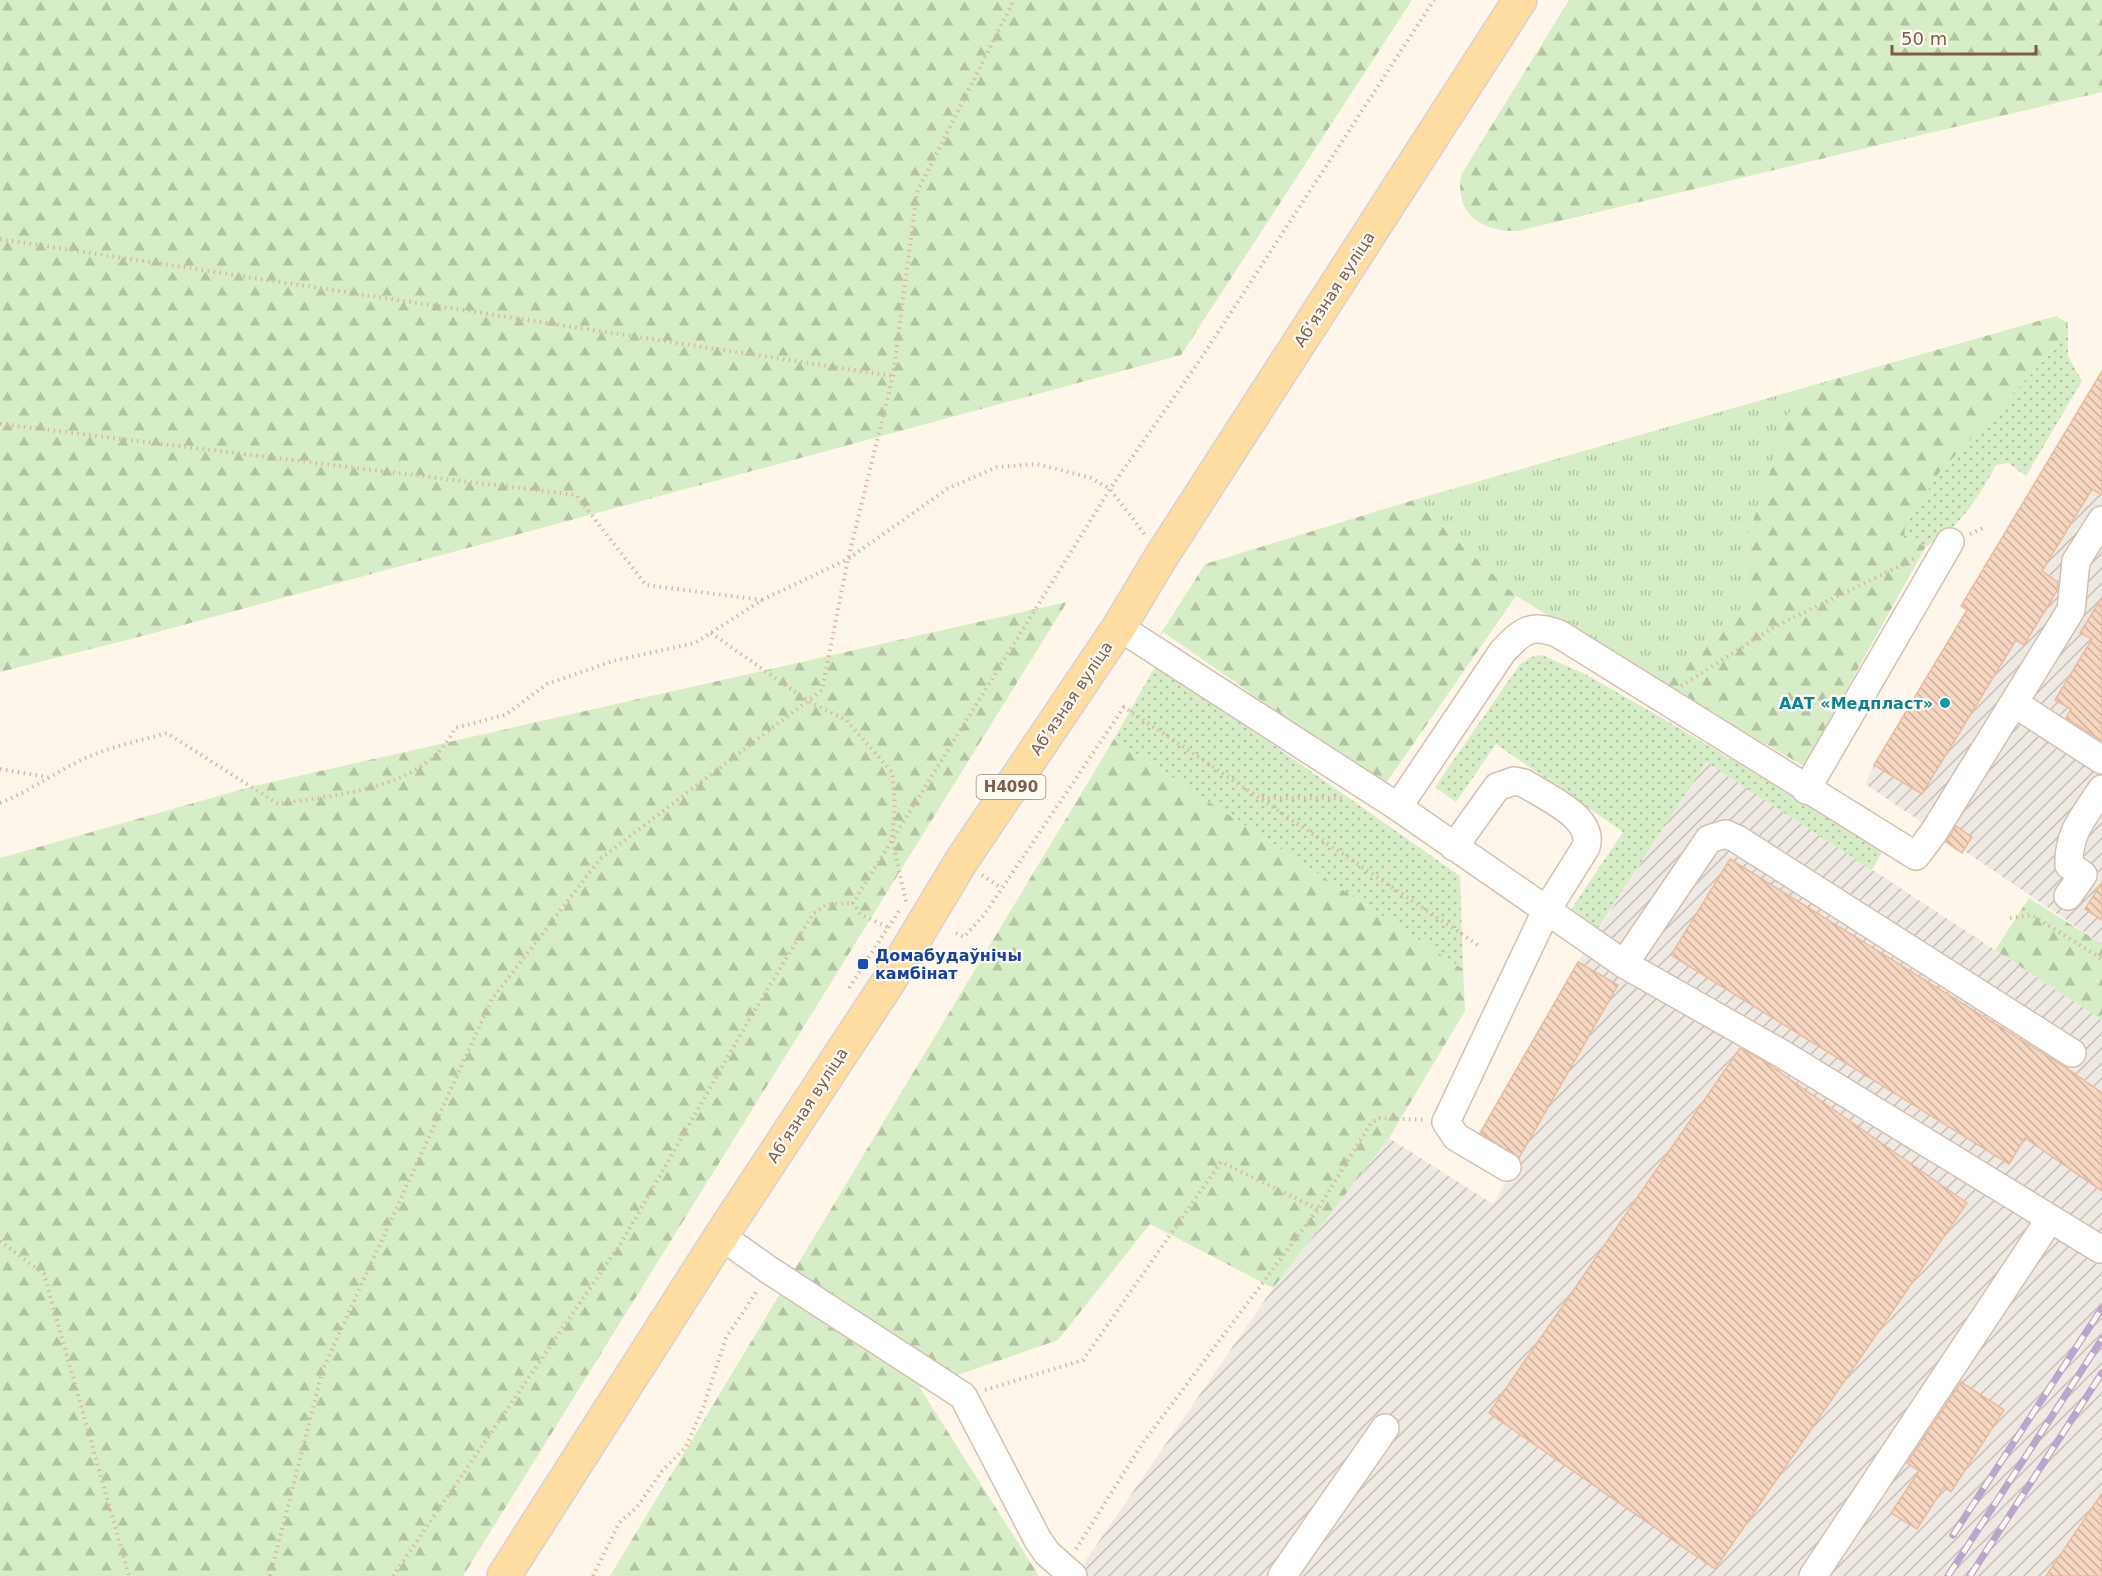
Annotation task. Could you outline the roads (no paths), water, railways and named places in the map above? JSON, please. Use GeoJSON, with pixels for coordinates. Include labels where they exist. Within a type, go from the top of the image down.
{"type":"FeatureCollection","features":[{"type":"Feature","properties":{"kind":"main road","name":"Абʼязная вуліца"},"geometry":{"type":"LineString","coordinates":[[504,1576],[721,1236],[895,971],[962,860],[1119,627],[1161,557],[1520,0]]}},
{"type":"Feature","properties":{"kind":"lane"},"geometry":{"type":"LineString","coordinates":[[1390,802],[1503,651],[1524,632],[1543,628],[1559,634],[1806,790],[1916,856],[1934,832],[2071,610],[2076,561],[2102,520]]}},
{"type":"Feature","properties":{"kind":"lane"},"geometry":{"type":"LineString","coordinates":[[1806,790],[1950,542]]}},
{"type":"Feature","properties":{"kind":"lane"},"geometry":{"type":"LineString","coordinates":[[1119,627],[1390,802],[1624,964],[1784,1055],[2100,1249]]}},
{"type":"Feature","properties":{"kind":"lane"},"geometry":{"type":"LineString","coordinates":[[2014,703],[2102,760]]}},
{"type":"Feature","properties":{"kind":"lane"},"geometry":{"type":"LineString","coordinates":[[1454,847],[1497,787],[1505,783],[1524,783],[1576,817],[1584,825],[1589,837],[1586,847],[1546,911],[1446,1122],[1456,1137],[1507,1167]]}},
{"type":"Feature","properties":{"kind":"lane"},"geometry":{"type":"LineString","coordinates":[[2068,896],[2083,875],[2069,865],[2068,846],[2078,825],[2102,789]]}},
{"type":"Feature","properties":{"kind":"lane"},"geometry":{"type":"LineString","coordinates":[[1624,964],[1709,839],[1726,834],[1747,845],[2072,1053]]}},
{"type":"Feature","properties":{"kind":"lane"},"geometry":{"type":"LineString","coordinates":[[1813,1576],[2050,1219]]}},
{"type":"Feature","properties":{"kind":"lane"},"geometry":{"type":"LineString","coordinates":[[721,1236],[963,1396],[1038,1540],[1068,1573]]}},
{"type":"Feature","properties":{"kind":"lane"},"geometry":{"type":"LineString","coordinates":[[1282,1576],[1385,1428]]}},
{"type":"Feature","properties":{"kind":"railway"},"geometry":{"type":"LineString","coordinates":[[1953,1535],[2102,1308]]}},
{"type":"Feature","properties":{"kind":"railway"},"geometry":{"type":"LineString","coordinates":[[1948,1576],[2102,1339]]}},
{"type":"Feature","properties":{"kind":"railway"},"geometry":{"type":"LineString","coordinates":[[1970,1576],[2102,1373]]}},
{"type":"Feature","properties":{"kind":"place","name":"ААТ «Медпласт»"},"geometry":{"type":"Point","coordinates":[1945,703]}},
{"type":"Feature","properties":{"kind":"place","name":"Домабудаўнічы камбінат"},"geometry":{"type":"Point","coordinates":[863,964]}}]}
